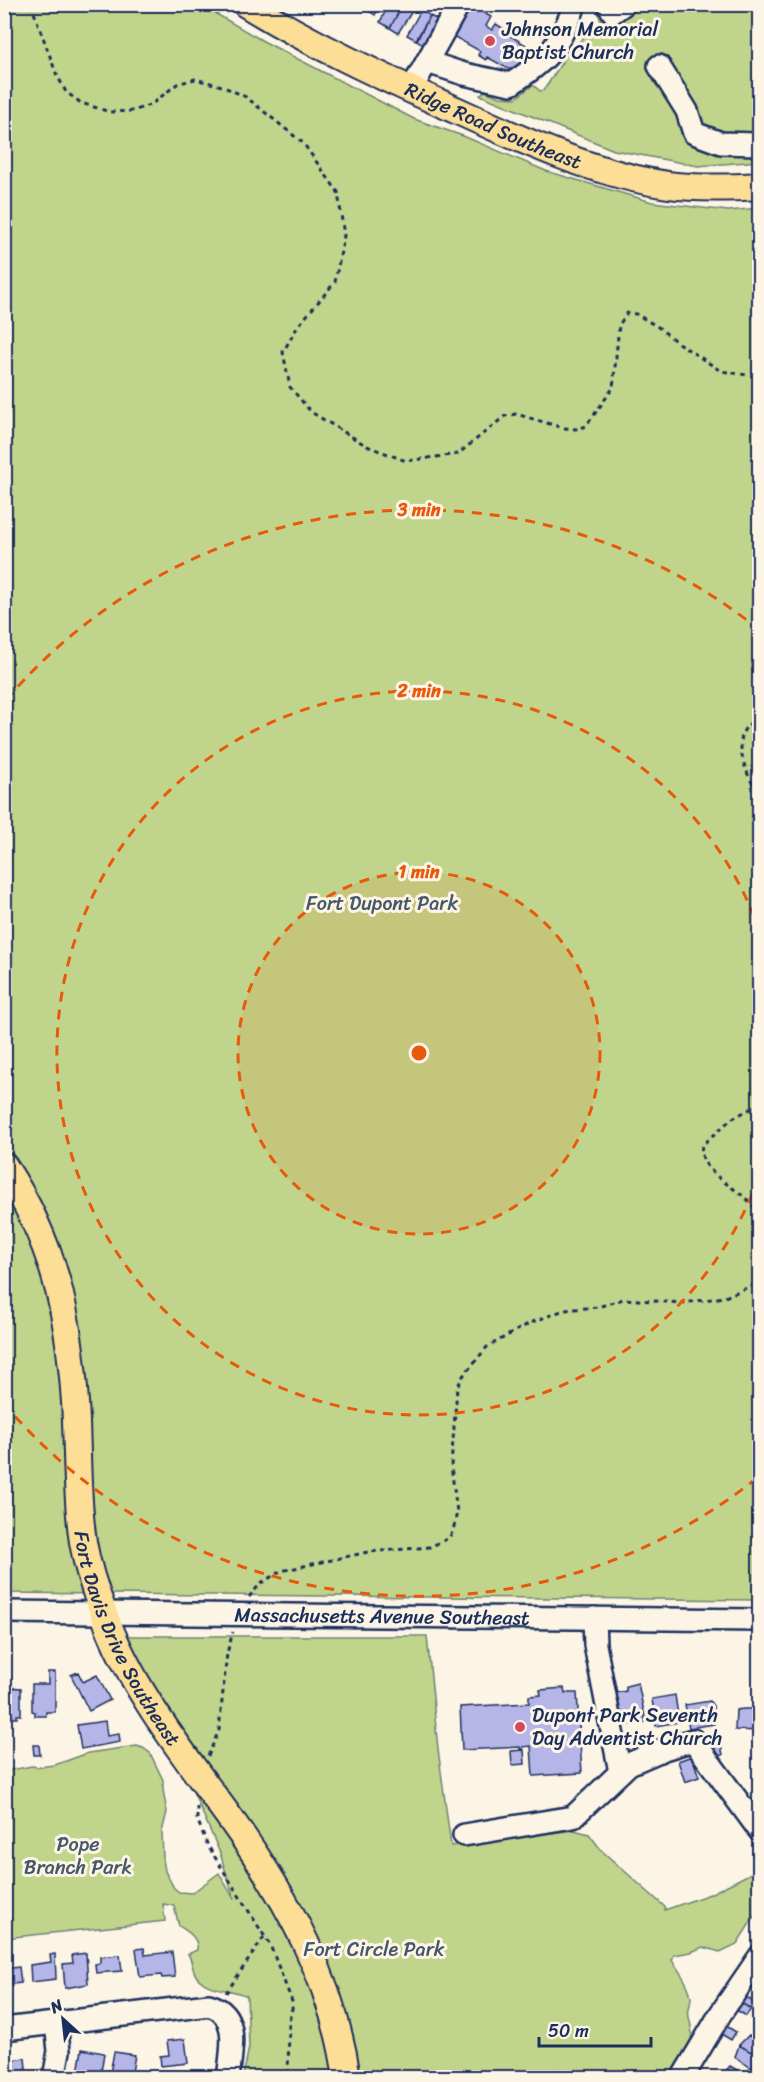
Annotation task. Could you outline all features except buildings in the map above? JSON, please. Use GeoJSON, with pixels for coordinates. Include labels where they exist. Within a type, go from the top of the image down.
{"type":"FeatureCollection","features":[{"type":"Feature","properties":{"kind":"main road","name":"Ridge Road Southeast"},"geometry":{"type":"LineString","coordinates":[[246,4],[318,45],[411,90],[567,156],[649,181],[689,187],[759,186]]}},
{"type":"Feature","properties":{"kind":"main road","name":"Fort Davis Drive Southeast"},"geometry":{"type":"LineString","coordinates":[[4,1166],[35,1220],[51,1260],[61,1294],[72,1364],[83,1541],[104,1613],[120,1654],[140,1689],[254,1853],[300,1930],[325,1986],[347,2078]]}},
{"type":"Feature","properties":{"kind":"street"},"geometry":{"type":"LineString","coordinates":[[411,90],[459,4]]}},
{"type":"Feature","properties":{"kind":"street"},"geometry":{"type":"LineString","coordinates":[[427,62],[464,74],[511,84],[536,68],[552,52],[573,10],[571,4]]}},
{"type":"Feature","properties":{"kind":"street"},"geometry":{"type":"LineString","coordinates":[[608,4],[613,12],[624,4]]}},
{"type":"Feature","properties":{"kind":"street"},"geometry":{"type":"LineString","coordinates":[[658,66],[687,111],[694,133],[721,144],[757,144],[759,148]]}},
{"type":"Feature","properties":{"kind":"street","name":"Massachusetts Avenue Southeast"},"geometry":{"type":"LineString","coordinates":[[4,1612],[759,1620]]}},
{"type":"Feature","properties":{"kind":"street"},"geometry":{"type":"LineString","coordinates":[[594,1618],[595,1644],[620,1773]]}},
{"type":"Feature","properties":{"kind":"street"},"geometry":{"type":"LineString","coordinates":[[464,1835],[573,1816],[629,1764],[693,1740],[759,1831]]}},
{"type":"Feature","properties":{"kind":"street"},"geometry":{"type":"LineString","coordinates":[[686,2078],[684,2075],[721,2013],[759,1956]]}},
{"type":"Feature","properties":{"kind":"street"},"geometry":{"type":"LineString","coordinates":[[4,2030],[209,2005],[219,2009],[227,2017],[231,2030],[228,2078]]}},
{"type":"Feature","properties":{"kind":"street"},"geometry":{"type":"LineString","coordinates":[[54,2078],[59,2051],[56,2023]]}},
{"type":"Feature","properties":{"kind":"path"},"geometry":{"type":"LineString","coordinates":[[31,4],[56,73],[66,92],[81,103],[110,112],[133,111],[152,104],[177,84],[195,79],[222,86],[246,97],[303,143],[338,192],[344,236],[335,282],[298,326],[283,352],[290,387],[311,412],[367,446],[406,460],[458,454],[505,416],[516,414],[564,428],[578,429],[586,426],[613,388],[619,325],[627,313],[636,314],[658,327],[721,371],[759,377]]}},
{"type":"Feature","properties":{"kind":"path"},"geometry":{"type":"LineString","coordinates":[[759,718],[746,727],[742,739],[744,767],[759,795]]}},
{"type":"Feature","properties":{"kind":"path"},"geometry":{"type":"LineString","coordinates":[[759,1104],[731,1119],[702,1146],[700,1152],[713,1172],[746,1198],[759,1213]]}},
{"type":"Feature","properties":{"kind":"path"},"geometry":{"type":"LineString","coordinates":[[246,1601],[261,1583],[281,1571],[368,1552],[430,1547],[449,1538],[457,1512],[451,1466],[457,1388],[463,1376],[487,1347],[530,1323],[564,1310],[598,1307],[623,1299],[683,1303],[725,1297],[759,1282]]}},
{"type":"Feature","properties":{"kind":"path"},"geometry":{"type":"LineString","coordinates":[[207,1762],[219,1730],[227,1653],[233,1632]]}},
{"type":"Feature","properties":{"kind":"path"},"geometry":{"type":"LineString","coordinates":[[198,1797],[197,1819],[208,1846],[270,1945],[293,2004],[289,2022],[288,2078]]}},
{"type":"Feature","properties":{"kind":"path"},"geometry":{"type":"LineString","coordinates":[[219,2009],[230,1986],[264,1936]]}},
{"type":"Feature","properties":{"kind":"green space","name":"Fort Dupont Park"},"geometry":{"type":"Polygon","coordinates":[[[5,5],[201,5],[263,41],[414,119],[463,136],[546,171],[652,202],[728,211],[759,208],[759,1600],[5,1593],[5,5]]]}},
{"type":"Feature","properties":{"kind":"green space"},"geometry":{"type":"Polygon","coordinates":[[[596,5],[607,5],[616,19],[638,5],[759,5],[759,161],[698,166],[614,150],[480,95],[485,91],[500,97],[516,98],[533,85],[540,91],[544,90],[570,50],[601,22],[596,5]]]}},
{"type":"Feature","properties":{"kind":"green space","name":"Fort Circle Park"},"geometry":{"type":"Polygon","coordinates":[[[125,1636],[427,1636],[438,1749],[451,1846],[574,1830],[589,1834],[602,1851],[665,1907],[665,1910],[710,1894],[759,1869],[759,1909],[737,1944],[720,1952],[703,1947],[674,1955],[672,1960],[690,1993],[689,2014],[692,2034],[689,2045],[669,2077],[603,2077],[554,2069],[552,2078],[243,2077],[249,2047],[247,1996],[208,1985],[197,1977],[188,1954],[197,1950],[196,1942],[179,1926],[174,1906],[163,1904],[165,1921],[5,1938],[5,1771],[55,1765],[88,1753],[137,1746],[150,1753],[163,1780],[167,1812],[162,1832],[163,1859],[165,1871],[174,1888],[179,1892],[192,1893],[219,1873],[234,1899],[220,1853],[125,1636]]]}},
{"type":"Feature","properties":{"kind":"place","name":"Johnson Memorial Baptist Church"},"geometry":{"type":"Point","coordinates":[490,41]}},
{"type":"Feature","properties":{"kind":"place","name":"Dupont Park Seventh Day Adventist Church"},"geometry":{"type":"Point","coordinates":[520,1727]}},
{"type":"Feature","properties":{"kind":"park label","name":"Pope Branch Park"},"geometry":{"type":"Point","coordinates":[78,1856]}}]}
